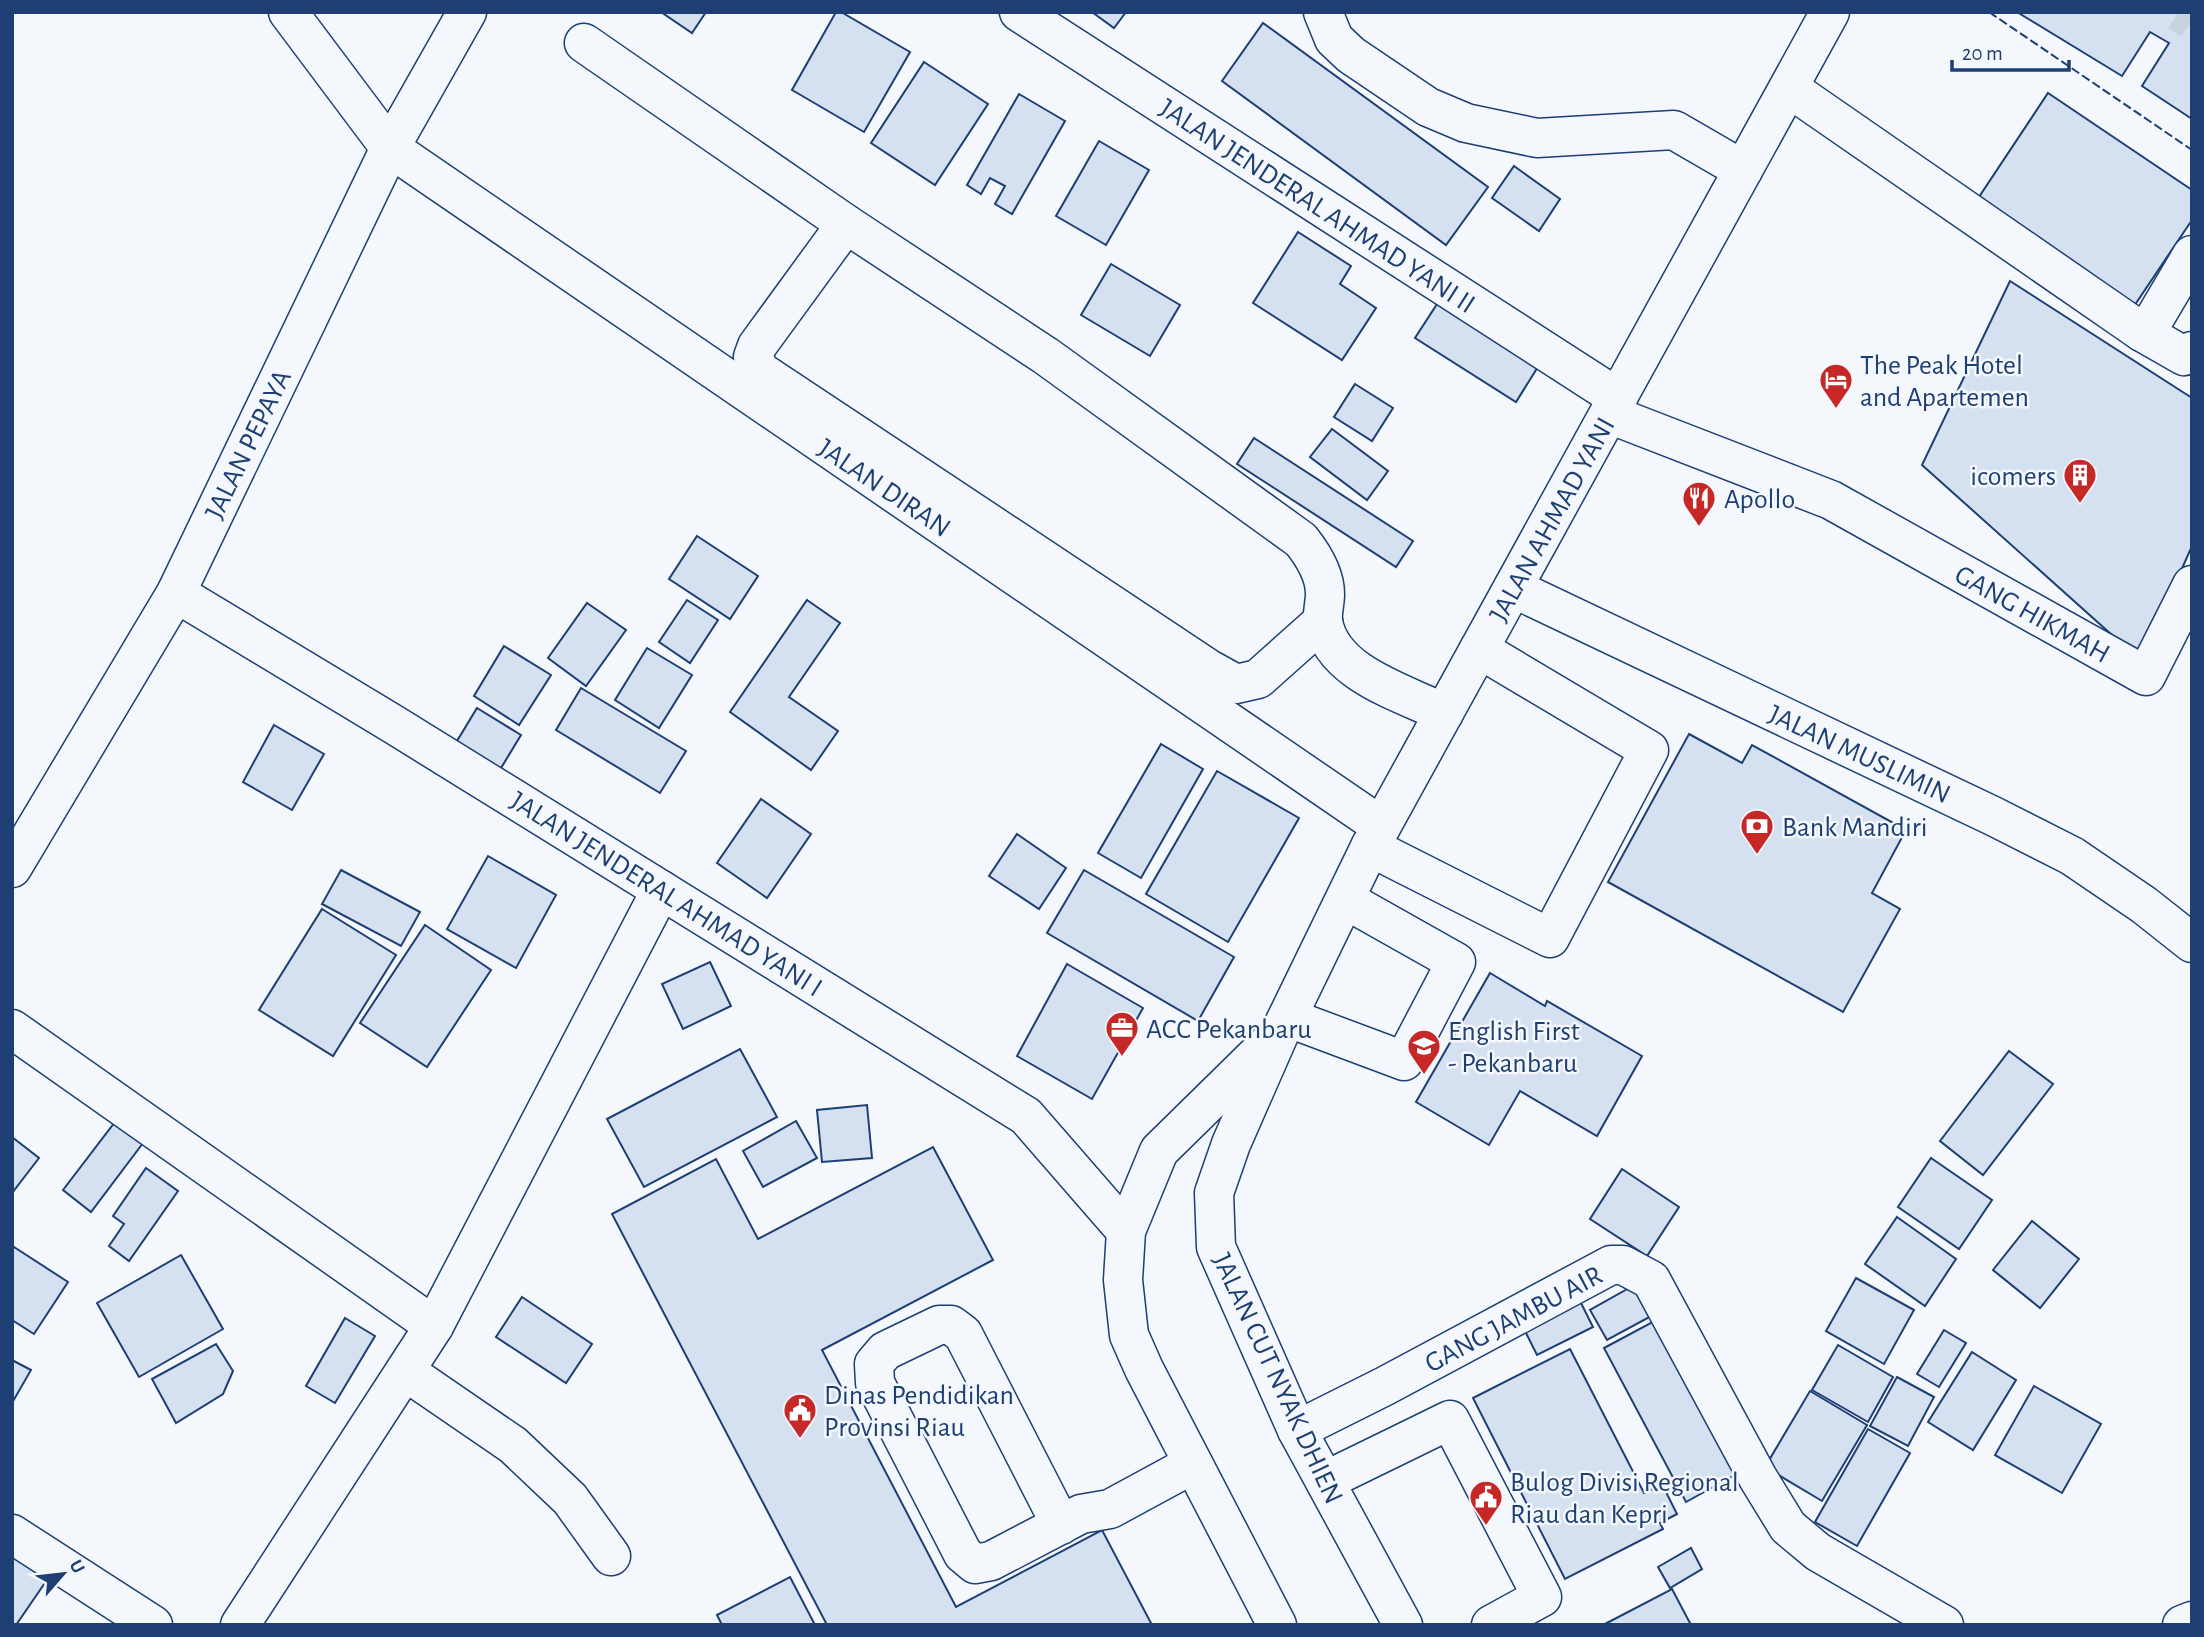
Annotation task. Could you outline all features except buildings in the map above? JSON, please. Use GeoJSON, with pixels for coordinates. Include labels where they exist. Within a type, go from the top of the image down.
{"type":"FeatureCollection","features":[{"type":"Feature","properties":{"kind":"street","name":"JALAN DIRAN"},"geometry":{"type":"LineString","coordinates":[[288,12],[390,148],[1375,837],[1550,938],[1649,750],[1479,649]]}},
{"type":"Feature","properties":{"kind":"street","name":"JALAN JENDERAL AHMAD YANI II"},"geometry":{"type":"LineString","coordinates":[[1019,12],[1613,406],[1831,500]]}},
{"type":"Feature","properties":{"kind":"street"},"geometry":{"type":"LineString","coordinates":[[1323,12],[1334,39],[1351,55],[1428,107],[1466,123],[1537,138],[1674,130],[1743,170]]}},
{"type":"Feature","properties":{"kind":"street","name":"JALAN AHMAD YANI"},"geometry":{"type":"LineString","coordinates":[[1285,1024],[1375,837],[1830,12]]}},
{"type":"Feature","properties":{"kind":"street","name":"JALAN PEPAYA"},"geometry":{"type":"LineString","coordinates":[[12,868],[176,593],[390,148],[463,15]]}},
{"type":"Feature","properties":{"kind":"street"},"geometry":{"type":"LineString","coordinates":[[584,43],[846,224],[1046,356],[1301,540],[1315,558],[1325,590],[1323,621],[1338,654],[1352,667],[1444,713]]}},
{"type":"Feature","properties":{"kind":"street"},"geometry":{"type":"LineString","coordinates":[[1789,88],[2142,332],[2185,356],[2192,351]]}},
{"type":"Feature","properties":{"kind":"street"},"geometry":{"type":"LineString","coordinates":[[846,224],[757,346],[753,357],[760,371],[1209,669],[1236,684],[1258,680],[1323,621]]}},
{"type":"Feature","properties":{"kind":"street"},"geometry":{"type":"LineString","coordinates":[[2142,332],[2153,321],[2192,255]]}},
{"type":"Feature","properties":{"kind":"street","name":"GANG HIKMAH"},"geometry":{"type":"LineString","coordinates":[[1831,500],[2147,676],[2192,585]]}},
{"type":"Feature","properties":{"kind":"street","name":"JALAN MUSLIMIN"},"geometry":{"type":"LineString","coordinates":[[1513,588],[2072,856],[2144,905],[2192,943]]}},
{"type":"Feature","properties":{"kind":"street","name":"JALAN JENDERAL AHMAD YANI I"},"geometry":{"type":"LineString","coordinates":[[176,593],[393,724],[1026,1116],[1126,1231]]}},
{"type":"Feature","properties":{"kind":"street"},"geometry":{"type":"LineString","coordinates":[[240,1625],[434,1325],[661,890]]}},
{"type":"Feature","properties":{"kind":"street"},"geometry":{"type":"LineString","coordinates":[[1277,1625],[1129,1335],[1123,1280],[1126,1231],[1159,1151],[1285,1024],[1404,1061],[1456,962],[1346,900]]}},
{"type":"Feature","properties":{"kind":"street","name":"JALAN CUT NYAK DHIEN"},"geometry":{"type":"LineString","coordinates":[[1285,1024],[1231,1144],[1214,1193],[1216,1247],[1297,1430],[1325,1481],[1393,1622]]}},
{"type":"Feature","properties":{"kind":"street"},"geometry":{"type":"LineString","coordinates":[[12,1029],[434,1325]]}},
{"type":"Feature","properties":{"kind":"street","name":"GANG JAMBU AIR"},"geometry":{"type":"LineString","coordinates":[[1297,1430],[1611,1265],[1623,1265],[1651,1280],[1758,1478],[1788,1527],[1818,1552],[1944,1625]]}},
{"type":"Feature","properties":{"kind":"street"},"geometry":{"type":"LineString","coordinates":[[1061,1525],[964,1334],[951,1325],[939,1325],[885,1351],[874,1364],[875,1383],[963,1554],[975,1564],[991,1562],[1061,1525],[1081,1514],[1110,1510],[1193,1464]]}},
{"type":"Feature","properties":{"kind":"street"},"geometry":{"type":"LineString","coordinates":[[405,1371],[513,1445],[570,1499],[611,1556]]}},
{"type":"Feature","properties":{"kind":"street"},"geometry":{"type":"LineString","coordinates":[[1325,1481],[1450,1420],[1542,1597],[1491,1625]]}},
{"type":"Feature","properties":{"kind":"street"},"geometry":{"type":"LineString","coordinates":[[12,1534],[153,1625]]}},
{"type":"Feature","properties":{"kind":"street"},"geometry":{"type":"LineString","coordinates":[[2182,1625],[2192,1620]]}},
{"type":"Feature","properties":{"kind":"tunnel"},"geometry":{"type":"LineString","coordinates":[[2179,12],[2192,21]]}},
{"type":"Feature","properties":{"kind":"fence"},"geometry":{"type":"LineString","coordinates":[[1989,12],[2192,150]]}},
{"type":"Feature","properties":{"kind":"place","name":"The Peak Hotel and Apartemen"},"geometry":{"type":"Point","coordinates":[1836,410]}},
{"type":"Feature","properties":{"kind":"place","name":"icomers"},"geometry":{"type":"Point","coordinates":[2080,505]}},
{"type":"Feature","properties":{"kind":"place","name":"Apollo"},"geometry":{"type":"Point","coordinates":[1699,528]}},
{"type":"Feature","properties":{"kind":"place","name":"Bank Mandiri"},"geometry":{"type":"Point","coordinates":[1757,856]}},
{"type":"Feature","properties":{"kind":"place","name":"ACC Pekanbaru"},"geometry":{"type":"Point","coordinates":[1122,1058]}},
{"type":"Feature","properties":{"kind":"place","name":"English First - Pekanbaru"},"geometry":{"type":"Point","coordinates":[1424,1076]}},
{"type":"Feature","properties":{"kind":"place","name":"Dinas Pendidikan Provinsi Riau"},"geometry":{"type":"Point","coordinates":[800,1440]}},
{"type":"Feature","properties":{"kind":"place","name":"Bulog Divisi Regional Riau dan Kepri"},"geometry":{"type":"Point","coordinates":[1486,1527]}}]}
